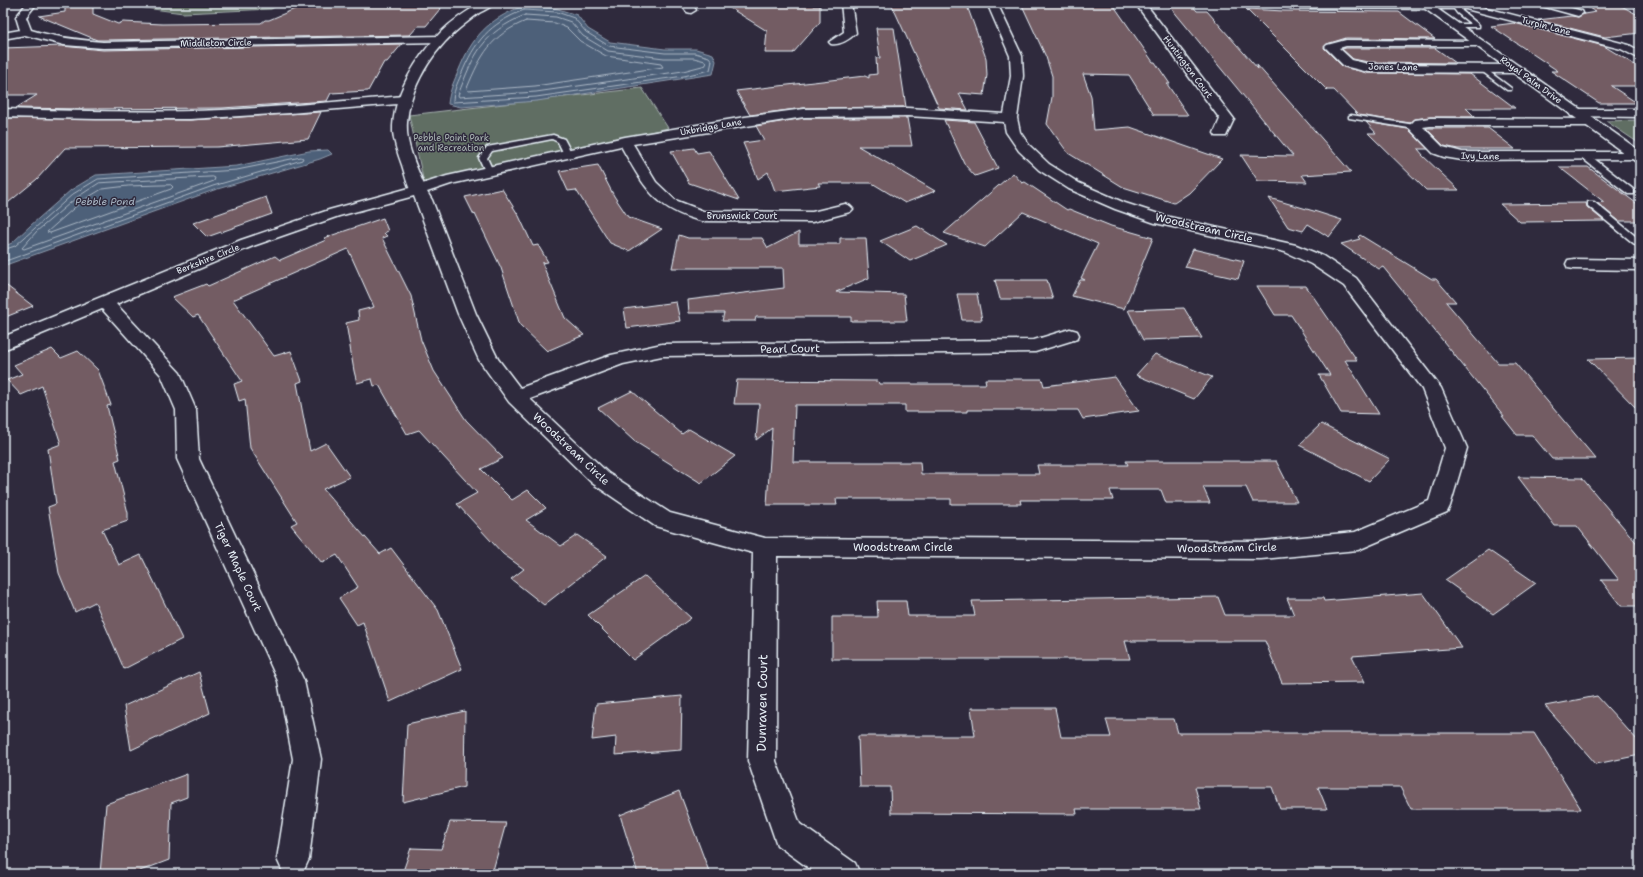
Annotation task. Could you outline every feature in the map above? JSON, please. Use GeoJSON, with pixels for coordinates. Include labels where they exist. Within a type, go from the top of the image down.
{"type":"FeatureCollection","features":[{"type":"Feature","properties":{"kind":"street"},"geometry":{"type":"LineString","coordinates":[[3,36],[26,32],[21,17],[32,3]]}},
{"type":"Feature","properties":{"kind":"street"},"geometry":{"type":"LineString","coordinates":[[418,190],[400,133],[404,100],[421,67],[441,39],[474,12],[489,3]]}},
{"type":"Feature","properties":{"kind":"street"},"geometry":{"type":"LineString","coordinates":[[835,42],[850,33],[846,3]]}},
{"type":"Feature","properties":{"kind":"street","name":"Woodstream Circle"},"geometry":{"type":"LineString","coordinates":[[418,190],[424,200],[467,314],[489,360],[516,397],[600,478],[663,520],[765,546],[1261,550],[1358,541],[1439,506],[1456,448],[1431,388],[1350,282],[1317,260],[1290,248],[1161,220],[1120,206],[1074,186],[1044,167],[1024,148],[1012,132],[1010,118],[1017,76],[1016,56],[992,3]]}},
{"type":"Feature","properties":{"kind":"street","name":"Huntington Court"},"geometry":{"type":"LineString","coordinates":[[1140,3],[1227,119],[1221,133]]}},
{"type":"Feature","properties":{"kind":"street","name":"Turpin Lane"},"geometry":{"type":"LineString","coordinates":[[1283,3],[1291,6],[1424,4],[1466,6],[1625,47],[1640,56]]}},
{"type":"Feature","properties":{"kind":"street"},"geometry":{"type":"LineString","coordinates":[[1542,3],[1578,13]]}},
{"type":"Feature","properties":{"kind":"street","name":"Royal Palm Drive"},"geometry":{"type":"LineString","coordinates":[[1424,4],[1638,157]]}},
{"type":"Feature","properties":{"kind":"street","name":"Middleton Circle"},"geometry":{"type":"LineString","coordinates":[[26,32],[47,39],[73,44],[103,45],[441,39]]}},
{"type":"Feature","properties":{"kind":"street","name":"Jones Lane"},"geometry":{"type":"LineString","coordinates":[[1480,44],[1346,43],[1331,48],[1348,63],[1368,68],[1515,69]]}},
{"type":"Feature","properties":{"kind":"street"},"geometry":{"type":"LineString","coordinates":[[3,113],[95,116],[182,115],[253,112],[404,100]]}},
{"type":"Feature","properties":{"kind":"street","name":"Uxbridge Lane"},"geometry":{"type":"LineString","coordinates":[[418,190],[447,180],[624,141],[804,113],[908,112],[1010,118]]}},
{"type":"Feature","properties":{"kind":"street"},"geometry":{"type":"LineString","coordinates":[[1576,113],[1640,113]]}},
{"type":"Feature","properties":{"kind":"street"},"geometry":{"type":"LineString","coordinates":[[1415,127],[1420,124],[1430,122],[1590,123]]}},
{"type":"Feature","properties":{"kind":"street","name":"Ivy Lane"},"geometry":{"type":"LineString","coordinates":[[1415,127],[1438,150],[1449,154],[1462,156],[1638,157]]}},
{"type":"Feature","properties":{"kind":"street","name":"Brunswick Court"},"geometry":{"type":"LineString","coordinates":[[624,141],[650,184],[670,204],[701,216],[812,217],[845,209]]}},
{"type":"Feature","properties":{"kind":"street","name":"Berkshire Circle"},"geometry":{"type":"LineString","coordinates":[[3,344],[247,243],[334,213],[418,190]]}},
{"type":"Feature","properties":{"kind":"street"},"geometry":{"type":"LineString","coordinates":[[1574,264],[1640,265]]}},
{"type":"Feature","properties":{"kind":"street","name":"Tiger Maple Court"},"geometry":{"type":"LineString","coordinates":[[104,301],[170,373],[186,410],[188,459],[291,681],[307,759],[293,859]]}},
{"type":"Feature","properties":{"kind":"street","name":"Pearl Court"},"geometry":{"type":"LineString","coordinates":[[516,397],[618,359],[662,350],[1035,346],[1070,335]]}},
{"type":"Feature","properties":{"kind":"street","name":"Dunraven Court"},"geometry":{"type":"LineString","coordinates":[[765,546],[762,761],[788,834],[844,874]]}},
{"type":"Feature","properties":{"kind":"lane"},"geometry":{"type":"LineString","coordinates":[[1634,3],[1640,6]]}},
{"type":"Feature","properties":{"kind":"lane"},"geometry":{"type":"LineString","coordinates":[[1454,26],[1477,26],[1459,12],[1458,8],[1455,6]]}},
{"type":"Feature","properties":{"kind":"lane"},"geometry":{"type":"LineString","coordinates":[[1482,68],[1509,89]]}},
{"type":"Feature","properties":{"kind":"lane"},"geometry":{"type":"LineString","coordinates":[[1351,117],[1415,127]]}},
{"type":"Feature","properties":{"kind":"lane"},"geometry":{"type":"LineString","coordinates":[[489,171],[483,158],[484,154],[490,149],[552,137],[561,141],[568,154]]}},
{"type":"Feature","properties":{"kind":"lane"},"geometry":{"type":"LineString","coordinates":[[1585,156],[1631,192]]}},
{"type":"Feature","properties":{"kind":"lane"},"geometry":{"type":"LineString","coordinates":[[1591,204],[1640,244]]}},
{"type":"Feature","properties":{"kind":"green space"},"geometry":{"type":"Polygon","coordinates":[[[138,3],[283,3],[271,9],[183,13],[138,7],[138,3]]]}},
{"type":"Feature","properties":{"kind":"green space","name":"Pebble Point Park and Recreation"},"geometry":{"type":"Polygon","coordinates":[[[642,88],[668,128],[424,183],[409,115],[642,88]]]}},
{"type":"Feature","properties":{"kind":"green space"},"geometry":{"type":"Polygon","coordinates":[[[1640,120],[1640,144],[1606,121],[1640,120]]]}},
{"type":"Feature","properties":{"kind":"water"},"geometry":{"type":"Polygon","coordinates":[[[523,6],[538,6],[558,9],[577,15],[588,29],[610,42],[665,49],[696,49],[713,54],[716,61],[713,74],[537,101],[461,107],[448,104],[454,80],[475,39],[482,31],[500,17],[523,6]]]}},
{"type":"Feature","properties":{"kind":"water","name":"Pebble Pond"},"geometry":{"type":"Polygon","coordinates":[[[328,150],[332,154],[320,159],[214,190],[3,266],[3,247],[12,243],[71,190],[96,175],[237,166],[309,151],[328,150]]]}},
{"type":"Feature","properties":{"kind":"building"},"geometry":{"type":"Polygon","coordinates":[[[93,3],[93,14],[118,24],[123,22],[162,24],[261,23],[265,20],[269,20],[309,3],[445,3],[426,26],[418,26],[410,35],[97,40],[39,16],[65,12],[65,6],[93,3]]]}},
{"type":"Feature","properties":{"kind":"building"},"geometry":{"type":"Polygon","coordinates":[[[722,3],[812,3],[813,6],[820,6],[820,22],[793,53],[765,53],[767,31],[722,3]]]}},
{"type":"Feature","properties":{"kind":"building"},"geometry":{"type":"Polygon","coordinates":[[[891,3],[966,3],[986,58],[987,75],[984,95],[959,93],[968,110],[939,108],[891,3]]]}},
{"type":"Feature","properties":{"kind":"building"},"geometry":{"type":"Polygon","coordinates":[[[1021,3],[1112,3],[1170,84],[1167,84],[1188,115],[1154,115],[1129,75],[1083,74],[1091,96],[1094,130],[1130,127],[1222,159],[1189,193],[1174,203],[1123,187],[1068,153],[1047,124],[1052,97],[1052,76],[1046,57],[1021,3]]]}},
{"type":"Feature","properties":{"kind":"building"},"geometry":{"type":"Polygon","coordinates":[[[1167,3],[1190,3],[1197,11],[1207,11],[1258,69],[1257,65],[1351,172],[1302,175],[1307,182],[1258,181],[1241,155],[1293,156],[1167,3]]]}},
{"type":"Feature","properties":{"kind":"building"},"geometry":{"type":"Polygon","coordinates":[[[1579,3],[1616,3],[1640,16],[1640,33],[1605,37],[1538,20],[1571,16],[1578,17],[1584,14],[1596,12],[1579,3]]]}},
{"type":"Feature","properties":{"kind":"building"},"geometry":{"type":"Polygon","coordinates":[[[1246,9],[1284,11],[1399,12],[1435,39],[1346,38],[1327,44],[1324,48],[1343,67],[1368,73],[1470,74],[1515,108],[1466,108],[1475,117],[1430,117],[1415,119],[1410,123],[1358,115],[1334,90],[1327,90],[1246,9]]]}},
{"type":"Feature","properties":{"kind":"building"},"geometry":{"type":"Polygon","coordinates":[[[1514,23],[1604,46],[1640,68],[1640,86],[1611,86],[1637,103],[1599,103],[1551,71],[1558,71],[1491,26],[1514,23]]]}},
{"type":"Feature","properties":{"kind":"building"},"geometry":{"type":"Polygon","coordinates":[[[876,28],[894,28],[906,107],[804,108],[750,115],[736,91],[865,76],[869,78],[869,75],[877,74],[876,58],[880,58],[876,28]]]}},
{"type":"Feature","properties":{"kind":"building"},"geometry":{"type":"Polygon","coordinates":[[[402,44],[387,62],[384,62],[368,91],[331,93],[327,101],[222,108],[16,108],[37,95],[3,95],[3,48],[62,46],[103,50],[402,44]]]}},
{"type":"Feature","properties":{"kind":"building"},"geometry":{"type":"Polygon","coordinates":[[[1435,48],[1456,63],[1368,62],[1353,59],[1342,49],[1435,48]]]}},
{"type":"Feature","properties":{"kind":"building"},"geometry":{"type":"Polygon","coordinates":[[[321,112],[308,139],[217,147],[65,148],[37,179],[3,207],[3,118],[190,120],[321,112]]]}},
{"type":"Feature","properties":{"kind":"building"},"geometry":{"type":"Polygon","coordinates":[[[804,118],[907,118],[912,146],[858,146],[935,191],[905,203],[872,183],[818,183],[820,186],[775,191],[768,172],[758,179],[743,143],[764,140],[756,126],[804,118]]]}},
{"type":"Feature","properties":{"kind":"building"},"geometry":{"type":"Polygon","coordinates":[[[944,120],[974,122],[998,168],[975,176],[965,165],[944,120]]]}},
{"type":"Feature","properties":{"kind":"building"},"geometry":{"type":"Polygon","coordinates":[[[1366,122],[1408,129],[1428,149],[1418,149],[1422,155],[1459,190],[1426,190],[1368,133],[1376,133],[1366,122]]]}},
{"type":"Feature","properties":{"kind":"building"},"geometry":{"type":"Polygon","coordinates":[[[1426,128],[1488,128],[1515,149],[1458,149],[1444,146],[1426,128]]]}},
{"type":"Feature","properties":{"kind":"building"},"geometry":{"type":"Polygon","coordinates":[[[694,148],[697,153],[709,151],[739,200],[689,183],[671,151],[694,148]]]}},
{"type":"Feature","properties":{"kind":"building"},"geometry":{"type":"Polygon","coordinates":[[[598,165],[614,196],[628,217],[662,229],[629,251],[610,243],[576,190],[568,191],[559,171],[598,165]]]}},
{"type":"Feature","properties":{"kind":"building"},"geometry":{"type":"Polygon","coordinates":[[[1559,167],[1588,167],[1640,206],[1640,221],[1619,221],[1597,203],[1604,202],[1559,167]]]}},
{"type":"Feature","properties":{"kind":"building"},"geometry":{"type":"Polygon","coordinates":[[[1013,173],[1022,183],[1025,182],[1067,210],[1069,209],[1111,226],[1153,238],[1124,309],[1072,296],[1080,280],[1085,280],[1081,278],[1098,244],[1023,212],[985,247],[944,233],[1013,173]]]}},
{"type":"Feature","properties":{"kind":"building"},"geometry":{"type":"Polygon","coordinates":[[[502,189],[519,216],[533,246],[538,245],[548,262],[542,263],[565,318],[584,335],[547,351],[520,325],[501,268],[475,214],[474,215],[465,197],[502,189]]]}},
{"type":"Feature","properties":{"kind":"building"},"geometry":{"type":"Polygon","coordinates":[[[266,197],[272,214],[207,237],[193,223],[266,197]]]}},
{"type":"Feature","properties":{"kind":"building"},"geometry":{"type":"Polygon","coordinates":[[[1269,198],[1342,220],[1329,237],[1308,224],[1303,231],[1288,227],[1269,198]]]}},
{"type":"Feature","properties":{"kind":"building"},"geometry":{"type":"Polygon","coordinates":[[[1586,203],[1587,207],[1604,221],[1520,222],[1500,204],[1586,203]]]}},
{"type":"Feature","properties":{"kind":"building"},"geometry":{"type":"Polygon","coordinates":[[[383,218],[388,231],[384,233],[387,236],[382,238],[411,296],[421,340],[434,371],[466,420],[503,458],[481,469],[512,500],[528,490],[546,508],[526,520],[561,546],[577,535],[607,556],[544,605],[511,579],[524,569],[503,554],[457,504],[477,493],[419,430],[407,434],[379,385],[374,386],[372,379],[357,383],[346,323],[359,320],[358,311],[374,307],[348,249],[233,300],[274,356],[291,351],[302,381],[297,383],[310,451],[326,443],[350,477],[323,489],[380,554],[391,548],[438,610],[462,669],[390,702],[363,622],[357,625],[339,598],[358,587],[337,555],[322,563],[291,525],[297,522],[250,448],[245,399],[239,401],[234,384],[242,381],[198,315],[193,317],[172,297],[206,284],[208,286],[275,256],[280,260],[326,240],[324,238],[383,218]]]}},
{"type":"Feature","properties":{"kind":"building"},"geometry":{"type":"Polygon","coordinates":[[[917,226],[947,245],[910,261],[880,241],[917,226]]]}},
{"type":"Feature","properties":{"kind":"building"},"geometry":{"type":"Polygon","coordinates":[[[799,232],[799,244],[840,244],[840,238],[866,238],[869,278],[836,292],[904,294],[907,321],[851,321],[851,317],[756,317],[755,321],[722,321],[724,313],[689,313],[688,300],[784,288],[783,268],[672,268],[679,235],[688,238],[762,238],[768,248],[799,232]]]}},
{"type":"Feature","properties":{"kind":"building"},"geometry":{"type":"Polygon","coordinates":[[[1360,235],[1432,279],[1436,279],[1456,302],[1446,302],[1498,363],[1515,363],[1596,459],[1552,459],[1532,435],[1517,435],[1502,416],[1504,416],[1383,267],[1379,269],[1341,244],[1360,239],[1358,237],[1360,235]]]}},
{"type":"Feature","properties":{"kind":"building"},"geometry":{"type":"Polygon","coordinates":[[[1193,249],[1244,261],[1238,279],[1185,267],[1193,249]]]}},
{"type":"Feature","properties":{"kind":"building"},"geometry":{"type":"Polygon","coordinates":[[[995,280],[1047,280],[1053,299],[1000,299],[995,280]]]}},
{"type":"Feature","properties":{"kind":"building"},"geometry":{"type":"Polygon","coordinates":[[[3,283],[33,306],[3,318],[3,283]]]}},
{"type":"Feature","properties":{"kind":"building"},"geometry":{"type":"Polygon","coordinates":[[[1257,286],[1306,286],[1357,360],[1345,360],[1379,414],[1341,413],[1319,375],[1330,375],[1291,315],[1275,315],[1257,286]]]}},
{"type":"Feature","properties":{"kind":"building"},"geometry":{"type":"Polygon","coordinates":[[[957,294],[977,294],[982,320],[962,320],[957,294]]]}},
{"type":"Feature","properties":{"kind":"building"},"geometry":{"type":"Polygon","coordinates":[[[676,302],[680,321],[627,328],[624,309],[676,302]]]}},
{"type":"Feature","properties":{"kind":"building"},"geometry":{"type":"Polygon","coordinates":[[[1184,308],[1202,338],[1143,340],[1128,310],[1184,308]]]}},
{"type":"Feature","properties":{"kind":"building"},"geometry":{"type":"Polygon","coordinates":[[[52,349],[61,358],[78,351],[98,370],[111,405],[107,406],[120,459],[115,461],[128,513],[128,521],[102,530],[119,565],[141,555],[182,639],[124,669],[95,602],[75,612],[59,573],[48,507],[56,504],[48,449],[61,444],[42,386],[21,395],[7,380],[22,374],[14,365],[52,349]]]}},
{"type":"Feature","properties":{"kind":"building"},"geometry":{"type":"Polygon","coordinates":[[[1155,354],[1212,377],[1194,399],[1136,375],[1155,354]]]}},
{"type":"Feature","properties":{"kind":"building"},"geometry":{"type":"Polygon","coordinates":[[[1640,358],[1640,412],[1588,359],[1640,358]]]}},
{"type":"Feature","properties":{"kind":"building"},"geometry":{"type":"Polygon","coordinates":[[[1115,377],[1139,411],[1083,419],[1078,410],[967,410],[967,412],[905,412],[905,405],[795,405],[793,462],[920,462],[921,474],[1039,474],[1037,465],[1128,465],[1126,461],[1276,461],[1297,502],[1253,502],[1246,487],[1203,487],[1210,503],[1166,503],[1161,490],[1110,490],[1113,500],[1020,500],[1021,504],[951,504],[951,499],[836,499],[837,505],[767,505],[772,428],[756,440],[759,404],[734,404],[737,380],[878,381],[879,384],[986,384],[985,379],[1042,379],[1044,386],[1115,377]]]}},
{"type":"Feature","properties":{"kind":"building"},"geometry":{"type":"Polygon","coordinates":[[[632,391],[682,434],[689,429],[735,456],[701,483],[634,441],[598,408],[632,391]]]}},
{"type":"Feature","properties":{"kind":"building"},"geometry":{"type":"Polygon","coordinates":[[[1321,424],[1390,459],[1369,481],[1299,445],[1321,424]]]}},
{"type":"Feature","properties":{"kind":"building"},"geometry":{"type":"Polygon","coordinates":[[[1518,477],[1582,478],[1640,547],[1640,606],[1621,606],[1601,580],[1619,580],[1577,526],[1555,526],[1518,477]]]}},
{"type":"Feature","properties":{"kind":"building"},"geometry":{"type":"Polygon","coordinates":[[[1488,550],[1536,583],[1493,614],[1445,580],[1488,550]]]}},
{"type":"Feature","properties":{"kind":"building"},"geometry":{"type":"Polygon","coordinates":[[[645,576],[691,618],[633,660],[588,615],[645,576]]]}},
{"type":"Feature","properties":{"kind":"building"},"geometry":{"type":"Polygon","coordinates":[[[1423,593],[1462,648],[1352,656],[1365,682],[1282,683],[1265,641],[1125,641],[1130,659],[832,659],[832,617],[878,617],[877,601],[906,601],[908,616],[975,616],[972,601],[1218,597],[1225,615],[1294,615],[1287,598],[1323,598],[1324,601],[1423,593]]]}},
{"type":"Feature","properties":{"kind":"building"},"geometry":{"type":"Polygon","coordinates":[[[199,672],[210,713],[131,750],[124,706],[199,672]]]}},
{"type":"Feature","properties":{"kind":"building"},"geometry":{"type":"Polygon","coordinates":[[[682,696],[681,750],[615,755],[616,737],[592,740],[596,704],[682,696]]]}},
{"type":"Feature","properties":{"kind":"building"},"geometry":{"type":"Polygon","coordinates":[[[1597,696],[1640,743],[1640,755],[1596,764],[1545,706],[1597,696]]]}},
{"type":"Feature","properties":{"kind":"building"},"geometry":{"type":"Polygon","coordinates":[[[971,708],[1055,708],[1061,737],[1111,737],[1106,719],[1174,719],[1178,733],[1534,733],[1581,809],[1411,809],[1400,787],[1318,787],[1327,809],[1280,809],[1272,787],[1195,787],[1201,809],[1076,809],[1077,814],[891,813],[890,787],[860,787],[858,736],[975,736],[971,708]]]}},
{"type":"Feature","properties":{"kind":"building"},"geometry":{"type":"Polygon","coordinates":[[[465,711],[464,787],[403,802],[407,724],[465,711]]]}},
{"type":"Feature","properties":{"kind":"building"},"geometry":{"type":"Polygon","coordinates":[[[187,774],[187,797],[171,803],[169,860],[132,874],[100,874],[106,804],[187,774]]]}},
{"type":"Feature","properties":{"kind":"building"},"geometry":{"type":"Polygon","coordinates":[[[679,791],[710,874],[638,874],[620,815],[679,791]]]}},
{"type":"Feature","properties":{"kind":"building"},"geometry":{"type":"Polygon","coordinates":[[[450,822],[506,823],[492,874],[402,874],[411,848],[441,849],[450,822]]]}}]}
